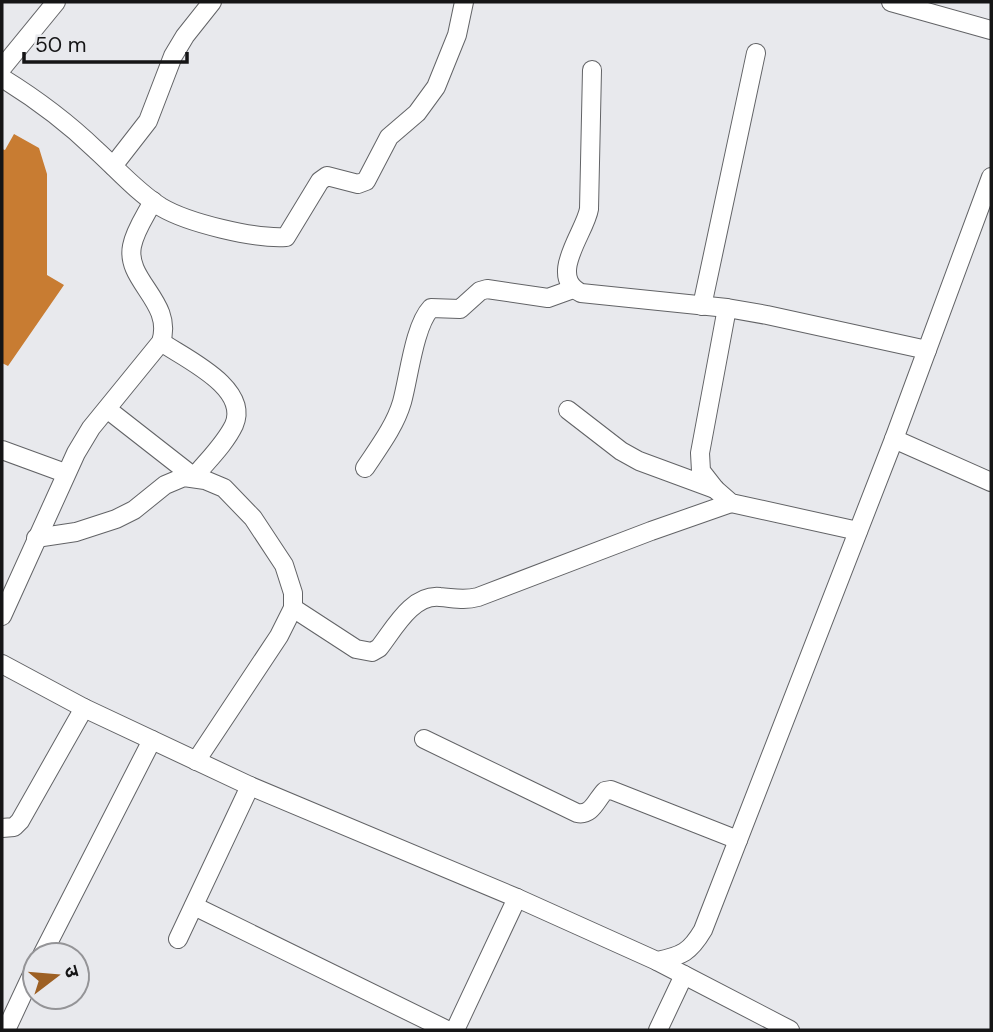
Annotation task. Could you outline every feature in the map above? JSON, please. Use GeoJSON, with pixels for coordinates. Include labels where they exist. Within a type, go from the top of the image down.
{"type":"FeatureCollection","features":[{"type":"Feature","properties":{"kind":"street"},"geometry":{"type":"LineString","coordinates":[[2,68],[56,2]]}},
{"type":"Feature","properties":{"kind":"street"},"geometry":{"type":"LineString","coordinates":[[113,166],[148,121],[173,55],[212,2]]}},
{"type":"Feature","properties":{"kind":"street"},"geometry":{"type":"LineString","coordinates":[[2,78],[62,119],[153,201],[176,214],[270,237],[286,237],[320,181],[327,176],[358,184],[366,181],[389,136],[417,113],[436,86],[457,35],[464,2]]}},
{"type":"Feature","properties":{"kind":"street"},"geometry":{"type":"LineString","coordinates":[[891,2],[991,30]]}},
{"type":"Feature","properties":{"kind":"street"},"geometry":{"type":"LineString","coordinates":[[702,306],[756,53]]}},
{"type":"Feature","properties":{"kind":"street"},"geometry":{"type":"LineString","coordinates":[[592,70],[589,209],[583,230],[570,253],[567,270],[573,289],[581,293],[767,314],[927,350]]}},
{"type":"Feature","properties":{"kind":"street"},"geometry":{"type":"LineString","coordinates":[[657,961],[680,956],[694,945],[703,930],[894,439],[991,177]]}},
{"type":"Feature","properties":{"kind":"street"},"geometry":{"type":"LineString","coordinates":[[2,616],[65,473],[91,428],[161,342],[165,330],[163,319],[159,307],[138,273],[133,261],[132,247],[153,201]]}},
{"type":"Feature","properties":{"kind":"street"},"geometry":{"type":"LineString","coordinates":[[365,468],[390,431],[402,404],[421,323],[431,308],[460,309],[480,291],[487,289],[548,298],[573,289]]}},
{"type":"Feature","properties":{"kind":"street"},"geometry":{"type":"LineString","coordinates":[[727,308],[700,453],[701,471],[715,489],[732,503],[858,531]]}},
{"type":"Feature","properties":{"kind":"street"},"geometry":{"type":"LineString","coordinates":[[161,342],[223,383],[237,408],[235,422],[228,435],[194,477]]}},
{"type":"Feature","properties":{"kind":"street"},"geometry":{"type":"LineString","coordinates":[[107,409],[194,477],[224,488],[253,518],[284,565],[293,593],[293,608],[279,636],[196,761]]}},
{"type":"Feature","properties":{"kind":"street"},"geometry":{"type":"LineString","coordinates":[[568,410],[621,450],[639,460],[715,489]]}},
{"type":"Feature","properties":{"kind":"street"},"geometry":{"type":"LineString","coordinates":[[894,439],[991,482]]}},
{"type":"Feature","properties":{"kind":"street"},"geometry":{"type":"LineString","coordinates":[[2,450],[65,473]]}},
{"type":"Feature","properties":{"kind":"street"},"geometry":{"type":"LineString","coordinates":[[36,538],[76,532],[116,519],[134,510],[165,485],[184,477],[194,477]]}},
{"type":"Feature","properties":{"kind":"street"},"geometry":{"type":"LineString","coordinates":[[293,608],[356,649],[372,652],[379,648],[415,604],[423,599],[438,596],[468,600],[478,597],[732,503]]}},
{"type":"Feature","properties":{"kind":"street"},"geometry":{"type":"LineString","coordinates":[[2,664],[84,708],[250,786],[517,898],[657,961],[783,1029]]}},
{"type":"Feature","properties":{"kind":"street"},"geometry":{"type":"LineString","coordinates":[[2,828],[14,827],[20,821],[84,708]]}},
{"type":"Feature","properties":{"kind":"street"},"geometry":{"type":"LineString","coordinates":[[424,739],[577,813],[589,811],[606,791],[611,790],[738,840]]}},
{"type":"Feature","properties":{"kind":"street"},"geometry":{"type":"LineString","coordinates":[[49,941],[152,740]]}},
{"type":"Feature","properties":{"kind":"street"},"geometry":{"type":"LineString","coordinates":[[178,939],[250,786]]}},
{"type":"Feature","properties":{"kind":"street"},"geometry":{"type":"LineString","coordinates":[[455,1030],[517,898]]}},
{"type":"Feature","properties":{"kind":"street"},"geometry":{"type":"LineString","coordinates":[[194,906],[447,1030]]}},
{"type":"Feature","properties":{"kind":"street"},"geometry":{"type":"LineString","coordinates":[[658,1030],[684,975]]}},
{"type":"Feature","properties":{"kind":"street"},"geometry":{"type":"LineString","coordinates":[[6,1030],[21,998]]}},
{"type":"Feature","properties":{"kind":"shaded area"},"geometry":{"type":"Polygon","coordinates":[[[14,134],[39,148],[47,174],[47,275],[64,285],[8,366],[2,363],[2,149],[5,150],[14,134]]]}}]}
